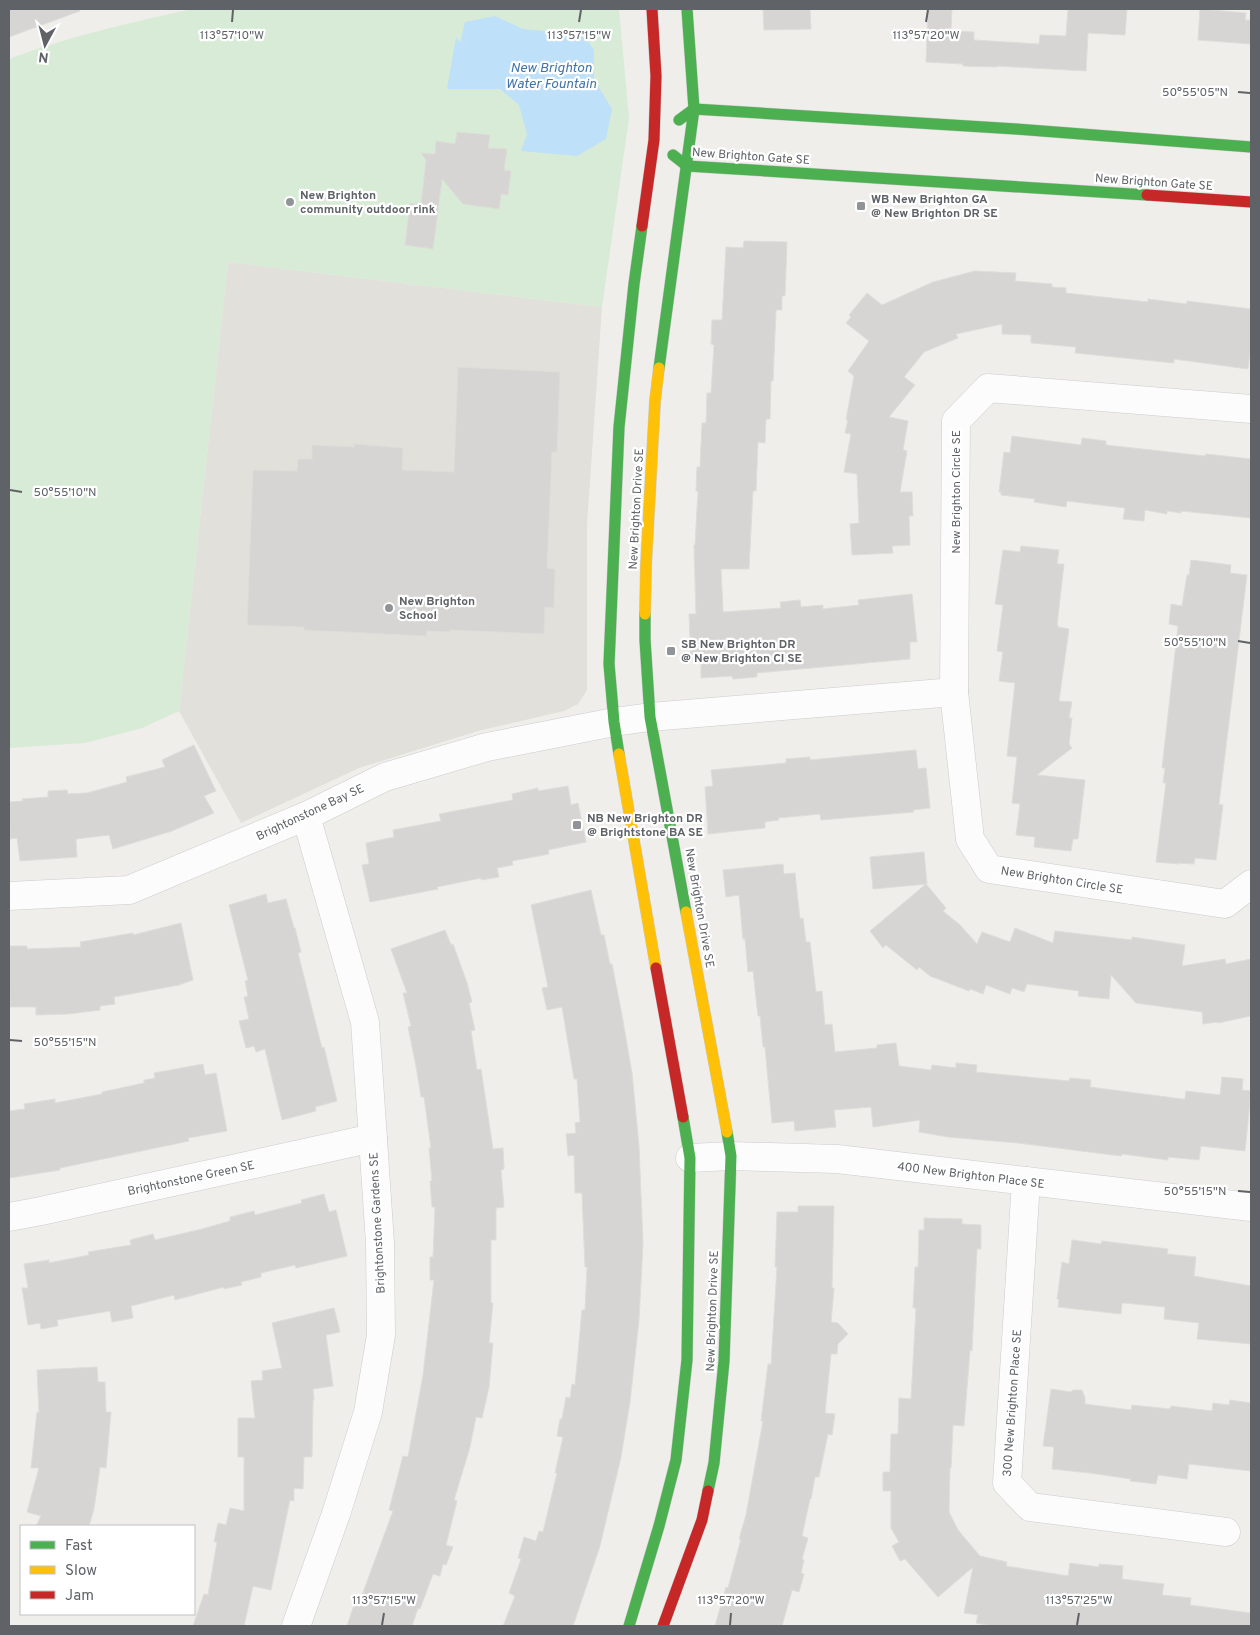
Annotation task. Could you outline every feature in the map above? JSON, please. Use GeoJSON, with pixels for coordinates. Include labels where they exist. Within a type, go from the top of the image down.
{"type":"FeatureCollection","features":[{"type":"Feature","properties":{"kind":"street","name":"New Brighton Drive SE"},"geometry":{"type":"LineString","coordinates":[[630,1626],[676,1460],[687,1360],[690,1158],[639,875],[614,722],[610,664],[619,427],[634,284],[648,198],[654,140],[656,76],[652,9]]}},
{"type":"Feature","properties":{"kind":"street","name":"New Brighton Drive SE"},"geometry":{"type":"LineString","coordinates":[[663,1626],[702,1520],[714,1463],[724,1361],[731,1156],[650,717],[645,640],[646,566],[655,400],[694,109],[687,9]]}},
{"type":"Feature","properties":{"kind":"street"},"geometry":{"type":"LineString","coordinates":[[654,140],[694,109],[1026,130],[1251,147]]}},
{"type":"Feature","properties":{"kind":"street","name":"New Brighton Gate SE"},"geometry":{"type":"LineString","coordinates":[[654,140],[687,166],[1251,202]]}},
{"type":"Feature","properties":{"kind":"street","name":"New Brighton Circle SE"},"geometry":{"type":"LineString","coordinates":[[1251,408],[988,388],[956,421],[954,692],[970,839],[989,869],[1225,904],[1251,884]]}},
{"type":"Feature","properties":{"kind":"street"},"geometry":{"type":"LineString","coordinates":[[614,722],[650,717],[954,692]]}},
{"type":"Feature","properties":{"kind":"street","name":"Brightonstone Bay SE"},"geometry":{"type":"LineString","coordinates":[[9,896],[129,890],[306,816],[385,777],[487,747],[614,722]]}},
{"type":"Feature","properties":{"kind":"street","name":"Brightonstone Gardens SE"},"geometry":{"type":"LineString","coordinates":[[296,1626],[336,1514],[368,1412],[381,1335],[380,1243],[365,1022],[306,816]]}},
{"type":"Feature","properties":{"kind":"street","name":"Brightonstone Green SE"},"geometry":{"type":"LineString","coordinates":[[9,1217],[372,1138]]}},
{"type":"Feature","properties":{"kind":"street","name":"400 New Brighton Place SE"},"geometry":{"type":"LineString","coordinates":[[690,1158],[731,1156],[837,1160],[1251,1207]]}},
{"type":"Feature","properties":{"kind":"street","name":"300 New Brighton Place SE"},"geometry":{"type":"LineString","coordinates":[[1026,1182],[1007,1482],[1030,1507],[1226,1532]]}},
{"type":"Feature","properties":{"kind":"shaded area","name":"New Brighton School"},"geometry":{"type":"Polygon","coordinates":[[[228,262],[602,307],[587,525],[587,690],[578,704],[564,711],[478,731],[359,768],[241,823],[179,711],[228,262]]]}},
{"type":"Feature","properties":{"kind":"green space"},"geometry":{"type":"Polygon","coordinates":[[[192,9],[619,9],[629,118],[602,307],[228,262],[179,711],[142,728],[85,743],[9,748],[9,59],[77,37],[192,9]]]}},
{"type":"Feature","properties":{"kind":"water","name":"New Brighton Water Fountain"},"geometry":{"type":"Polygon","coordinates":[[[495,16],[523,29],[584,35],[594,50],[594,79],[612,109],[606,139],[577,156],[521,151],[527,134],[519,105],[500,89],[447,89],[456,37],[460,43],[465,22],[495,16]]]}},
{"type":"Feature","properties":{"kind":"building"},"geometry":{"type":"Polygon","coordinates":[[[9,9],[80,9],[80,11],[9,37],[9,9]]]}},
{"type":"Feature","properties":{"kind":"building"},"geometry":{"type":"Polygon","coordinates":[[[763,9],[810,9],[811,29],[764,30],[763,9]]]}},
{"type":"Feature","properties":{"kind":"building"},"geometry":{"type":"Polygon","coordinates":[[[928,9],[952,9],[951,31],[974,32],[974,40],[1039,44],[1040,35],[1066,36],[1068,9],[1127,9],[1125,35],[1088,33],[1086,71],[963,66],[963,64],[926,62],[928,9]]]}},
{"type":"Feature","properties":{"kind":"building"},"geometry":{"type":"Polygon","coordinates":[[[1200,9],[1246,13],[1245,20],[1251,20],[1251,44],[1198,40],[1200,9]]]}},
{"type":"Feature","properties":{"kind":"building"},"geometry":{"type":"Polygon","coordinates":[[[457,132],[490,135],[488,148],[507,149],[504,170],[511,171],[508,195],[501,194],[499,209],[463,204],[442,179],[433,249],[405,245],[410,203],[421,205],[426,160],[421,153],[435,154],[436,141],[455,144],[457,132]]]}},
{"type":"Feature","properties":{"kind":"building"},"geometry":{"type":"Polygon","coordinates":[[[744,241],[787,242],[785,296],[782,296],[782,310],[776,310],[770,419],[766,419],[765,443],[758,442],[756,491],[753,491],[749,569],[721,569],[723,612],[781,608],[780,602],[800,600],[801,607],[823,605],[823,609],[859,605],[858,600],[912,594],[917,642],[910,642],[910,659],[757,673],[757,677],[733,679],[732,676],[701,678],[701,659],[691,660],[689,614],[696,614],[694,545],[698,491],[696,491],[697,467],[700,467],[702,423],[706,423],[707,393],[711,393],[714,345],[711,344],[712,320],[722,320],[726,247],[743,248],[744,241]]]}},
{"type":"Feature","properties":{"kind":"building"},"geometry":{"type":"Polygon","coordinates":[[[975,271],[1016,273],[1015,281],[1052,284],[1052,287],[1066,288],[1066,293],[1148,302],[1148,299],[1187,304],[1187,301],[1251,309],[1251,344],[1248,369],[1174,359],[1174,363],[1075,353],[1076,347],[1031,343],[1031,335],[1002,334],[1002,324],[956,334],[958,338],[924,352],[904,377],[915,385],[889,417],[908,421],[903,450],[907,451],[900,492],[912,492],[913,516],[909,516],[910,545],[892,546],[893,553],[852,555],[850,524],[859,523],[857,474],[844,472],[851,434],[845,433],[848,420],[846,420],[854,376],[848,371],[869,341],[846,323],[851,317],[849,315],[867,293],[882,305],[933,282],[975,271]]]}},
{"type":"Feature","properties":{"kind":"building"},"geometry":{"type":"Polygon","coordinates":[[[458,367],[560,372],[557,452],[552,452],[547,568],[555,569],[554,608],[545,607],[544,634],[450,630],[450,632],[427,631],[426,636],[247,625],[253,470],[297,471],[298,459],[312,459],[312,445],[354,447],[354,444],[403,448],[402,470],[454,472],[458,367]]]}},
{"type":"Feature","properties":{"kind":"building"},"geometry":{"type":"Polygon","coordinates":[[[1012,436],[1081,445],[1082,438],[1106,441],[1106,445],[1251,459],[1251,518],[1181,511],[1181,513],[1167,511],[1167,514],[1145,510],[1144,521],[1123,519],[1125,508],[1067,501],[1066,507],[1034,502],[1035,499],[1001,495],[1001,492],[999,492],[1004,452],[1010,453],[1012,436]]]}},
{"type":"Feature","properties":{"kind":"building"},"geometry":{"type":"Polygon","coordinates":[[[1021,546],[1059,550],[1057,564],[1064,564],[1057,625],[1058,627],[1069,629],[1059,701],[1072,702],[1069,718],[1072,718],[1069,744],[1072,748],[1037,775],[1085,780],[1078,839],[1073,839],[1071,851],[1034,847],[1035,837],[1016,835],[1020,804],[1012,803],[1017,757],[1007,756],[1015,683],[999,681],[1003,652],[997,651],[1003,605],[995,604],[1003,550],[1020,552],[1021,546]]]}},
{"type":"Feature","properties":{"kind":"building"},"geometry":{"type":"Polygon","coordinates":[[[1191,560],[1231,565],[1230,573],[1247,575],[1219,804],[1223,805],[1216,860],[1195,858],[1194,864],[1179,864],[1156,862],[1166,783],[1163,783],[1165,768],[1162,768],[1178,626],[1169,624],[1171,604],[1182,606],[1191,560]]]}},
{"type":"Feature","properties":{"kind":"building"},"geometry":{"type":"Polygon","coordinates":[[[194,745],[216,791],[204,796],[214,813],[172,831],[113,849],[109,835],[76,839],[77,857],[20,861],[17,838],[10,839],[9,802],[48,797],[48,791],[67,790],[68,794],[87,793],[127,782],[126,777],[165,767],[162,760],[194,745]]]}},
{"type":"Feature","properties":{"kind":"building"},"geometry":{"type":"Polygon","coordinates":[[[916,750],[918,769],[926,768],[930,808],[913,810],[914,812],[821,820],[820,814],[778,818],[779,820],[765,822],[765,828],[708,834],[705,787],[713,786],[711,770],[786,763],[786,759],[810,757],[810,760],[916,750]]]}},
{"type":"Feature","properties":{"kind":"building"},"geometry":{"type":"Polygon","coordinates":[[[568,786],[571,805],[578,803],[586,842],[548,850],[549,854],[512,861],[513,865],[497,868],[499,877],[481,880],[481,878],[437,887],[438,889],[370,902],[362,865],[369,864],[366,843],[394,837],[393,830],[441,821],[439,814],[513,800],[512,794],[538,788],[538,791],[568,786]]]}},
{"type":"Feature","properties":{"kind":"building"},"geometry":{"type":"Polygon","coordinates":[[[924,852],[927,884],[873,889],[870,857],[924,852]]]}},
{"type":"Feature","properties":{"kind":"building"},"geometry":{"type":"Polygon","coordinates":[[[783,864],[784,874],[795,873],[800,919],[803,918],[806,942],[810,942],[816,992],[822,991],[825,1025],[832,1024],[835,1052],[877,1048],[877,1045],[896,1043],[899,1066],[931,1070],[932,1065],[956,1068],[956,1063],[977,1065],[976,1072],[1069,1081],[1070,1078],[1091,1080],[1090,1087],[1182,1099],[1185,1099],[1186,1091],[1220,1095],[1222,1077],[1243,1079],[1242,1090],[1251,1091],[1245,1151],[1201,1146],[1199,1160],[1168,1157],[1168,1160],[948,1137],[919,1132],[920,1120],[873,1127],[871,1107],[834,1110],[836,1127],[795,1131],[794,1121],[772,1123],[765,1047],[763,1047],[760,1016],[758,1016],[753,971],[748,972],[739,895],[726,897],[723,870],[783,864]]]}},
{"type":"Feature","properties":{"kind":"building"},"geometry":{"type":"Polygon","coordinates":[[[926,884],[946,908],[943,911],[960,925],[977,944],[982,932],[1010,942],[1015,928],[1053,943],[1055,931],[1132,940],[1132,937],[1185,945],[1182,966],[1225,959],[1226,964],[1251,959],[1251,1016],[1203,1024],[1202,1012],[1136,1003],[1111,975],[1109,999],[1078,996],[1079,991],[1027,984],[1024,992],[1012,988],[1010,994],[986,985],[983,994],[970,989],[969,991],[930,976],[919,967],[917,970],[886,945],[883,948],[870,931],[926,884]]]}},
{"type":"Feature","properties":{"kind":"building"},"geometry":{"type":"Polygon","coordinates":[[[591,890],[601,935],[604,935],[610,964],[612,964],[622,1015],[632,1073],[639,1146],[643,1244],[639,1320],[630,1402],[621,1457],[600,1546],[573,1626],[503,1626],[515,1596],[509,1593],[521,1559],[518,1558],[524,1537],[536,1541],[539,1531],[543,1532],[557,1473],[555,1473],[563,1437],[557,1436],[566,1397],[570,1398],[572,1384],[575,1385],[582,1310],[585,1310],[587,1267],[585,1267],[582,1193],[575,1193],[574,1155],[568,1156],[566,1134],[576,1133],[575,1123],[580,1122],[577,1079],[574,1079],[562,1007],[547,1010],[542,988],[548,987],[531,905],[591,890]]]}},
{"type":"Feature","properties":{"kind":"building"},"geometry":{"type":"Polygon","coordinates":[[[266,894],[268,903],[286,899],[295,928],[301,952],[298,953],[337,1101],[315,1107],[316,1111],[282,1120],[265,1049],[256,1052],[254,1046],[246,1048],[239,1021],[249,1019],[244,997],[248,996],[245,981],[248,980],[229,905],[266,894]]]}},
{"type":"Feature","properties":{"kind":"building"},"geometry":{"type":"Polygon","coordinates":[[[181,923],[193,980],[179,985],[114,997],[115,1004],[100,1006],[100,1010],[36,1015],[36,1007],[10,1007],[9,946],[27,946],[27,949],[81,947],[80,942],[133,933],[133,935],[181,923]]]}},
{"type":"Feature","properties":{"kind":"building"},"geometry":{"type":"Polygon","coordinates":[[[445,930],[451,945],[453,944],[472,1002],[469,1003],[475,1030],[471,1031],[477,1070],[481,1069],[493,1149],[503,1148],[504,1169],[501,1170],[504,1207],[496,1208],[496,1240],[491,1240],[491,1303],[493,1303],[489,1343],[493,1343],[489,1387],[482,1418],[476,1417],[470,1447],[454,1500],[457,1501],[446,1545],[453,1547],[446,1565],[443,1564],[440,1576],[433,1574],[412,1626],[347,1626],[354,1605],[358,1606],[393,1511],[389,1510],[403,1456],[408,1457],[423,1375],[434,1280],[430,1280],[430,1257],[433,1257],[435,1207],[432,1207],[430,1181],[432,1181],[429,1148],[431,1148],[424,1097],[421,1097],[408,1027],[411,1026],[403,993],[407,993],[391,949],[445,930]]]}},
{"type":"Feature","properties":{"kind":"building"},"geometry":{"type":"Polygon","coordinates":[[[203,1064],[205,1075],[216,1073],[227,1131],[188,1138],[189,1141],[60,1168],[60,1170],[9,1178],[9,1111],[25,1109],[24,1104],[55,1099],[55,1103],[102,1094],[102,1092],[144,1083],[144,1080],[155,1078],[154,1073],[203,1064]]]}},
{"type":"Feature","properties":{"kind":"building"},"geometry":{"type":"Polygon","coordinates":[[[324,1194],[329,1212],[336,1210],[347,1256],[296,1268],[295,1265],[261,1273],[261,1277],[241,1282],[242,1285],[224,1289],[224,1287],[175,1300],[174,1295],[131,1306],[133,1318],[112,1322],[110,1311],[57,1320],[58,1326],[41,1329],[40,1323],[28,1325],[22,1288],[28,1288],[24,1264],[49,1260],[49,1263],[89,1255],[88,1252],[131,1245],[130,1240],[153,1234],[155,1240],[230,1221],[230,1217],[254,1211],[255,1215],[302,1203],[301,1200],[324,1194]]]}},
{"type":"Feature","properties":{"kind":"building"},"geometry":{"type":"Polygon","coordinates":[[[798,1206],[834,1206],[832,1288],[834,1288],[831,1322],[838,1323],[848,1334],[838,1344],[837,1354],[831,1354],[825,1413],[835,1414],[832,1435],[828,1434],[819,1477],[815,1477],[802,1536],[808,1538],[802,1559],[804,1560],[801,1573],[804,1574],[799,1592],[792,1590],[782,1626],[715,1626],[726,1587],[728,1588],[741,1539],[739,1539],[746,1515],[763,1421],[761,1421],[768,1364],[771,1364],[777,1267],[775,1267],[777,1212],[798,1212],[798,1206]]]}},
{"type":"Feature","properties":{"kind":"building"},"geometry":{"type":"Polygon","coordinates":[[[924,1218],[962,1219],[962,1224],[981,1225],[981,1249],[977,1249],[972,1351],[970,1350],[964,1426],[953,1425],[949,1512],[958,1530],[980,1556],[1007,1562],[1006,1566],[1068,1576],[1070,1563],[1099,1567],[1099,1564],[1123,1566],[1122,1579],[1164,1584],[1162,1595],[1191,1598],[1190,1605],[1251,1613],[1251,1626],[993,1626],[976,1623],[978,1615],[964,1613],[973,1567],[938,1597],[905,1559],[900,1561],[892,1546],[899,1542],[891,1528],[891,1491],[883,1491],[883,1472],[890,1472],[891,1434],[898,1434],[899,1398],[911,1399],[916,1308],[913,1308],[915,1267],[918,1267],[919,1230],[924,1230],[924,1218]]]}},
{"type":"Feature","properties":{"kind":"building"},"geometry":{"type":"Polygon","coordinates":[[[1072,1240],[1101,1244],[1102,1241],[1168,1249],[1167,1254],[1196,1257],[1194,1276],[1251,1286],[1251,1344],[1197,1339],[1199,1323],[1164,1319],[1165,1307],[1122,1303],[1121,1314],[1058,1307],[1059,1299],[1057,1299],[1062,1262],[1069,1264],[1072,1240]]]}},
{"type":"Feature","properties":{"kind":"building"},"geometry":{"type":"Polygon","coordinates":[[[334,1308],[340,1332],[326,1335],[333,1386],[313,1389],[312,1457],[304,1457],[303,1489],[294,1488],[294,1501],[290,1500],[271,1590],[253,1586],[244,1626],[193,1626],[204,1594],[208,1595],[217,1542],[214,1542],[218,1523],[226,1525],[230,1508],[244,1511],[244,1457],[238,1457],[238,1418],[255,1418],[251,1381],[263,1380],[262,1371],[282,1368],[272,1323],[334,1308]]]}},
{"type":"Feature","properties":{"kind":"building"},"geometry":{"type":"Polygon","coordinates":[[[97,1367],[98,1382],[105,1382],[106,1412],[111,1412],[106,1468],[100,1467],[94,1509],[89,1525],[36,1525],[41,1516],[27,1512],[39,1468],[31,1468],[37,1412],[39,1413],[37,1370],[97,1367]]]}},
{"type":"Feature","properties":{"kind":"building"},"geometry":{"type":"Polygon","coordinates":[[[1051,1389],[1071,1392],[1073,1390],[1082,1390],[1085,1404],[1131,1410],[1132,1405],[1170,1409],[1171,1406],[1212,1411],[1213,1403],[1229,1405],[1230,1400],[1251,1403],[1251,1471],[1189,1464],[1187,1479],[1158,1475],[1156,1484],[1052,1469],[1054,1447],[1043,1446],[1051,1389]]]}},
{"type":"Feature","properties":{"kind":"traffic: fast"},"geometry":{"type":"LineString","coordinates":[[659,368],[694,109],[687,9]]}},
{"type":"Feature","properties":{"kind":"traffic: fast"},"geometry":{"type":"LineString","coordinates":[[679,120],[694,109],[1016,129],[1251,147]]}},
{"type":"Feature","properties":{"kind":"traffic: fast"},"geometry":{"type":"LineString","coordinates":[[673,155],[687,166],[1147,195]]}},
{"type":"Feature","properties":{"kind":"traffic: fast"},"geometry":{"type":"LineString","coordinates":[[619,754],[609,664],[619,427],[642,226]]}},
{"type":"Feature","properties":{"kind":"traffic: fast"},"geometry":{"type":"LineString","coordinates":[[645,614],[650,717],[686,912]]}},
{"type":"Feature","properties":{"kind":"traffic: fast"},"geometry":{"type":"LineString","coordinates":[[629,1626],[659,1526],[676,1460],[687,1360],[690,1158],[683,1117]]}},
{"type":"Feature","properties":{"kind":"traffic: fast"},"geometry":{"type":"LineString","coordinates":[[708,1491],[714,1463],[724,1361],[731,1156],[727,1132]]}},
{"type":"Feature","properties":{"kind":"traffic: slow"},"geometry":{"type":"LineString","coordinates":[[645,614],[655,401],[659,368]]}},
{"type":"Feature","properties":{"kind":"traffic: slow"},"geometry":{"type":"LineString","coordinates":[[619,754],[656,968]]}},
{"type":"Feature","properties":{"kind":"traffic: slow"},"geometry":{"type":"LineString","coordinates":[[686,912],[727,1132]]}},
{"type":"Feature","properties":{"kind":"traffic: jam"},"geometry":{"type":"LineString","coordinates":[[642,226],[654,140],[656,76],[652,9]]}},
{"type":"Feature","properties":{"kind":"traffic: jam"},"geometry":{"type":"LineString","coordinates":[[1147,195],[1251,202]]}},
{"type":"Feature","properties":{"kind":"traffic: jam"},"geometry":{"type":"LineString","coordinates":[[656,968],[683,1117]]}},
{"type":"Feature","properties":{"kind":"traffic: jam"},"geometry":{"type":"LineString","coordinates":[[663,1626],[702,1520],[708,1491]]}},
{"type":"Feature","properties":{"kind":"place","name":"New Brighton community outdoor rink"},"geometry":{"type":"Point","coordinates":[290,202]}},
{"type":"Feature","properties":{"kind":"place","name":"WB New Brighton GA @ New Brighton DR SE"},"geometry":{"type":"Point","coordinates":[861,206]}},
{"type":"Feature","properties":{"kind":"place","name":"New Brighton School"},"geometry":{"type":"Point","coordinates":[389,608]}},
{"type":"Feature","properties":{"kind":"place","name":"SB New Brighton DR @ New Brighton CI SE"},"geometry":{"type":"Point","coordinates":[671,651]}},
{"type":"Feature","properties":{"kind":"place","name":"NB New Brighton DR @ Brightstone BA SE"},"geometry":{"type":"Point","coordinates":[577,825]}}]}
